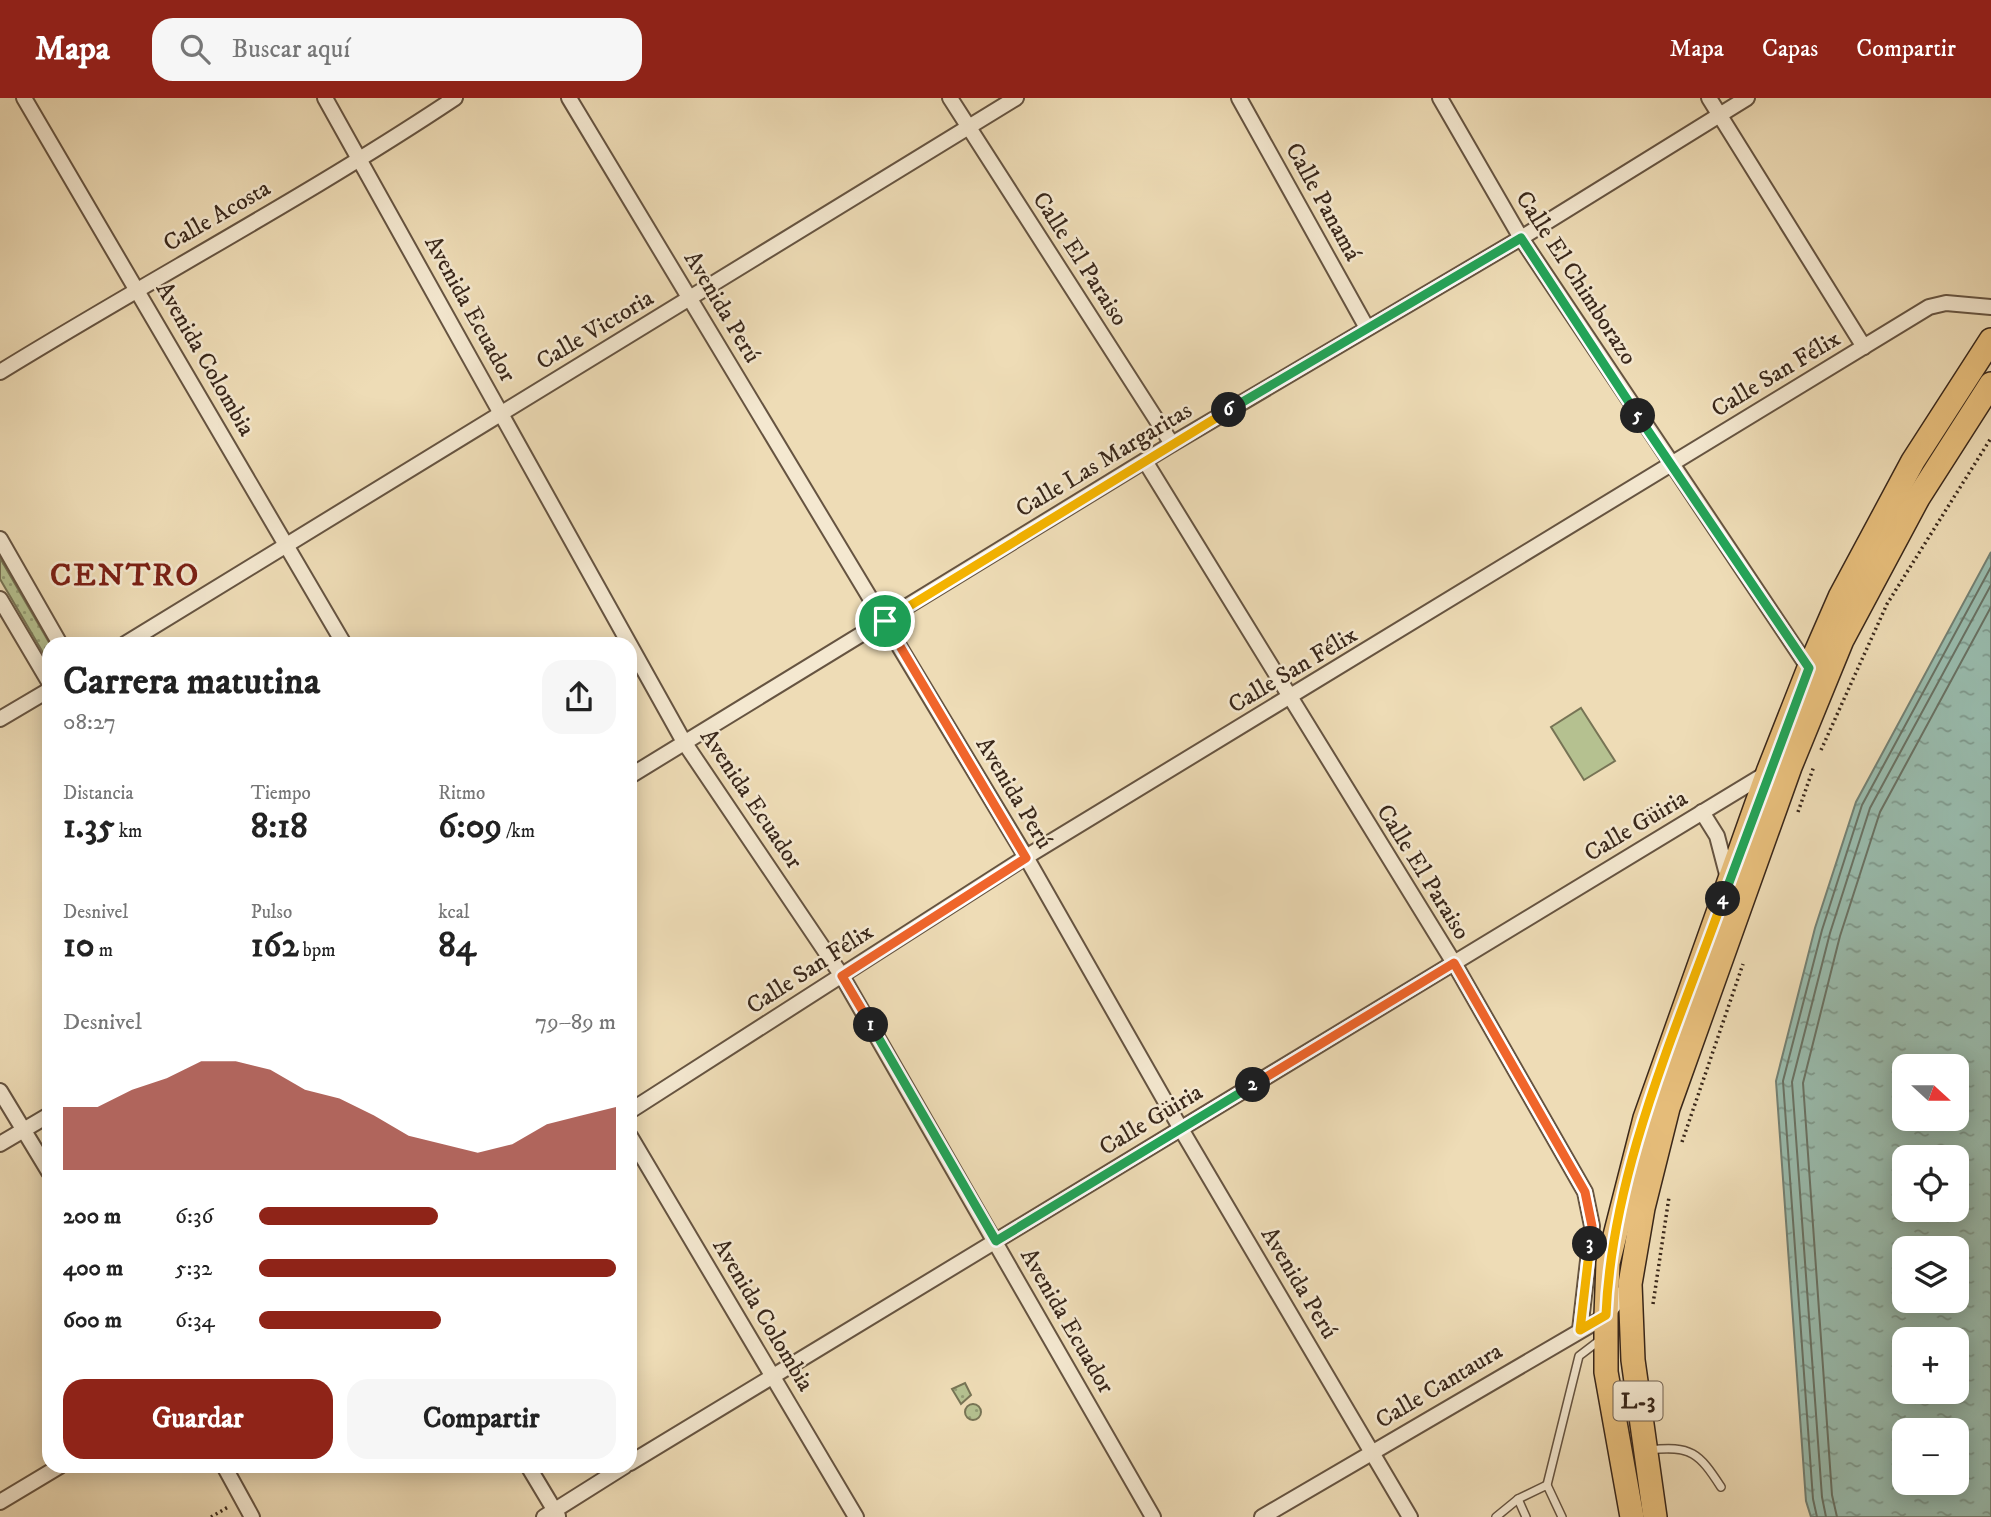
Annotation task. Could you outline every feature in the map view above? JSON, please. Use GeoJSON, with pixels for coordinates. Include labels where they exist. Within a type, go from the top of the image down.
{"type":"FeatureCollection","features":[{"type":"Feature","properties":{"kind":"main road","name":"L-3"},"geometry":{"type":"LineString","coordinates":[[1632,1517],[1606,1372],[1608,1263],[1645,1118],[1768,772],[1840,597],[1913,460],[1991,340]]}},
{"type":"Feature","properties":{"kind":"main road","name":"L-3"},"geometry":{"type":"LineString","coordinates":[[1655,1517],[1633,1360],[1630,1284],[1643,1208],[1668,1108],[1786,777],[1842,640],[1918,498],[1991,384]]}},
{"type":"Feature","properties":{"kind":"street","name":"Avenida Colombia"},"geometry":{"type":"LineString","coordinates":[[24,98],[340,637]]}},
{"type":"Feature","properties":{"kind":"street","name":"Avenida Ecuador"},"geometry":{"type":"LineString","coordinates":[[325,98],[626,637]]}},
{"type":"Feature","properties":{"kind":"street","name":"Calle Acosta"},"geometry":{"type":"LineString","coordinates":[[0,372],[137,288],[361,160],[455,98]]}},
{"type":"Feature","properties":{"kind":"street","name":"Avenida Perú"},"geometry":{"type":"LineString","coordinates":[[569,98],[1026,858],[1181,1129],[1410,1517]]}},
{"type":"Feature","properties":{"kind":"street","name":"Calle El Paraiso"},"geometry":{"type":"LineString","coordinates":[[950,98],[1172,444]]}},
{"type":"Feature","properties":{"kind":"street","name":"Calle Victoria"},"geometry":{"type":"LineString","coordinates":[[136,637],[1016,98]]}},
{"type":"Feature","properties":{"kind":"street","name":"Calle Panamá"},"geometry":{"type":"LineString","coordinates":[[1239,98],[1367,328]]}},
{"type":"Feature","properties":{"kind":"street","name":"Calle El Chimborazo"},"geometry":{"type":"LineString","coordinates":[[1440,98],[1521,238],[1670,465],[1822,688]]}},
{"type":"Feature","properties":{"kind":"street"},"geometry":{"type":"LineString","coordinates":[[1709,98],[1864,347]]}},
{"type":"Feature","properties":{"kind":"street","name":"Calle Las Margaritas"},"geometry":{"type":"LineString","coordinates":[[637,772],[1172,444],[1521,238],[1746,98]]}},
{"type":"Feature","properties":{"kind":"street","name":"Calle San Félix"},"geometry":{"type":"LineString","coordinates":[[637,1107],[1026,858],[1929,307],[1945,303],[1991,307]]}},
{"type":"Feature","properties":{"kind":"street","name":"Calle El Paraiso"},"geometry":{"type":"LineString","coordinates":[[1145,461],[1289,699],[1454,963],[1585,1192],[1592,1226],[1580,1330]]}},
{"type":"Feature","properties":{"kind":"street"},"geometry":{"type":"LineString","coordinates":[[0,539],[56,637]]}},
{"type":"Feature","properties":{"kind":"street"},"geometry":{"type":"LineString","coordinates":[[0,599],[42,670]]}},
{"type":"Feature","properties":{"kind":"street","name":"Avenida Ecuador"},"geometry":{"type":"LineString","coordinates":[[637,657],[684,742],[842,976],[1153,1517]]}},
{"type":"Feature","properties":{"kind":"street"},"geometry":{"type":"LineString","coordinates":[[0,719],[42,694]]}},
{"type":"Feature","properties":{"kind":"street","name":"Calle Güiria"},"geometry":{"type":"LineString","coordinates":[[637,1459],[1768,772]]}},
{"type":"Feature","properties":{"kind":"street"},"geometry":{"type":"LineString","coordinates":[[1702,812],[1717,836],[1729,881]]}},
{"type":"Feature","properties":{"kind":"street"},"geometry":{"type":"LineString","coordinates":[[0,1091],[42,1160]]}},
{"type":"Feature","properties":{"kind":"street"},"geometry":{"type":"LineString","coordinates":[[0,1144],[42,1119]]}},
{"type":"Feature","properties":{"kind":"street","name":"Avenida Colombia"},"geometry":{"type":"LineString","coordinates":[[637,1148],[856,1517]]}},
{"type":"Feature","properties":{"kind":"street","name":"Calle Cantaura"},"geometry":{"type":"LineString","coordinates":[[1262,1517],[1580,1330],[1606,1325],[1630,1284]]}},
{"type":"Feature","properties":{"kind":"street"},"geometry":{"type":"LineString","coordinates":[[0,1502],[48,1473]]}},
{"type":"Feature","properties":{"kind":"street"},"geometry":{"type":"LineString","coordinates":[[228,1473],[252,1517]]}},
{"type":"Feature","properties":{"kind":"street"},"geometry":{"type":"LineString","coordinates":[[531,1473],[552,1515],[615,1473]]}},
{"type":"Feature","properties":{"kind":"lane"},"geometry":{"type":"LineString","coordinates":[[1562,1517],[1547,1485],[1579,1356],[1606,1325]]}},
{"type":"Feature","properties":{"kind":"lane"},"geometry":{"type":"LineString","coordinates":[[1644,1450],[1682,1447],[1701,1459],[1721,1487]]}},
{"type":"Feature","properties":{"kind":"lane"},"geometry":{"type":"LineString","coordinates":[[1496,1517],[1518,1499],[1547,1485]]}},
{"type":"Feature","properties":{"kind":"lane"},"geometry":{"type":"LineString","coordinates":[[1518,1499],[1526,1517]]}},
{"type":"Feature","properties":{"kind":"path"},"geometry":{"type":"LineString","coordinates":[[1820,752],[1887,604],[1991,438]]}},
{"type":"Feature","properties":{"kind":"path"},"geometry":{"type":"LineString","coordinates":[[1796,816],[1815,764]]}},
{"type":"Feature","properties":{"kind":"path"},"geometry":{"type":"LineString","coordinates":[[1679,1153],[1747,954]]}},
{"type":"Feature","properties":{"kind":"path"},"geometry":{"type":"LineString","coordinates":[[1653,1309],[1670,1191]]}},
{"type":"Feature","properties":{"kind":"green space"},"geometry":{"type":"Polygon","coordinates":[[[0,558],[46,637],[42,637],[42,651],[0,579],[0,558]]]}},
{"type":"Feature","properties":{"kind":"green space"},"geometry":{"type":"Polygon","coordinates":[[[1581,708],[1615,761],[1584,780],[1551,727],[1581,708]]]}},
{"type":"Feature","properties":{"kind":"green space"},"geometry":{"type":"Polygon","coordinates":[[[965,1383],[971,1395],[961,1404],[952,1389],[965,1383]]]}},
{"type":"Feature","properties":{"kind":"green space"},"geometry":{"type":"Polygon","coordinates":[[[973,1404],[979,1406],[979,1418],[973,1420],[967,1418],[965,1412],[967,1406],[973,1404]]]}},
{"type":"Feature","properties":{"kind":"water"},"geometry":{"type":"Polygon","coordinates":[[[1991,552],[1991,1517],[1811,1517],[1806,1501],[1776,1081],[1815,928],[1856,802],[1991,552]]]}},
{"type":"Feature","properties":{"kind":"district","name":"CENTRO"},"geometry":{"type":"Point","coordinates":[125,576]}},
{"type":"Feature","properties":{"kind":"route"},"geometry":{"type":"LineString","coordinates":[[1521,238],[1670,465],[1809,668],[1768,772],[1645,1118],[1608,1263],[1606,1315],[1580,1330],[1592,1226],[1585,1192],[1454,963],[996,1241],[842,976],[1026,858],[885,621],[1172,444],[1521,238]]}}]}
